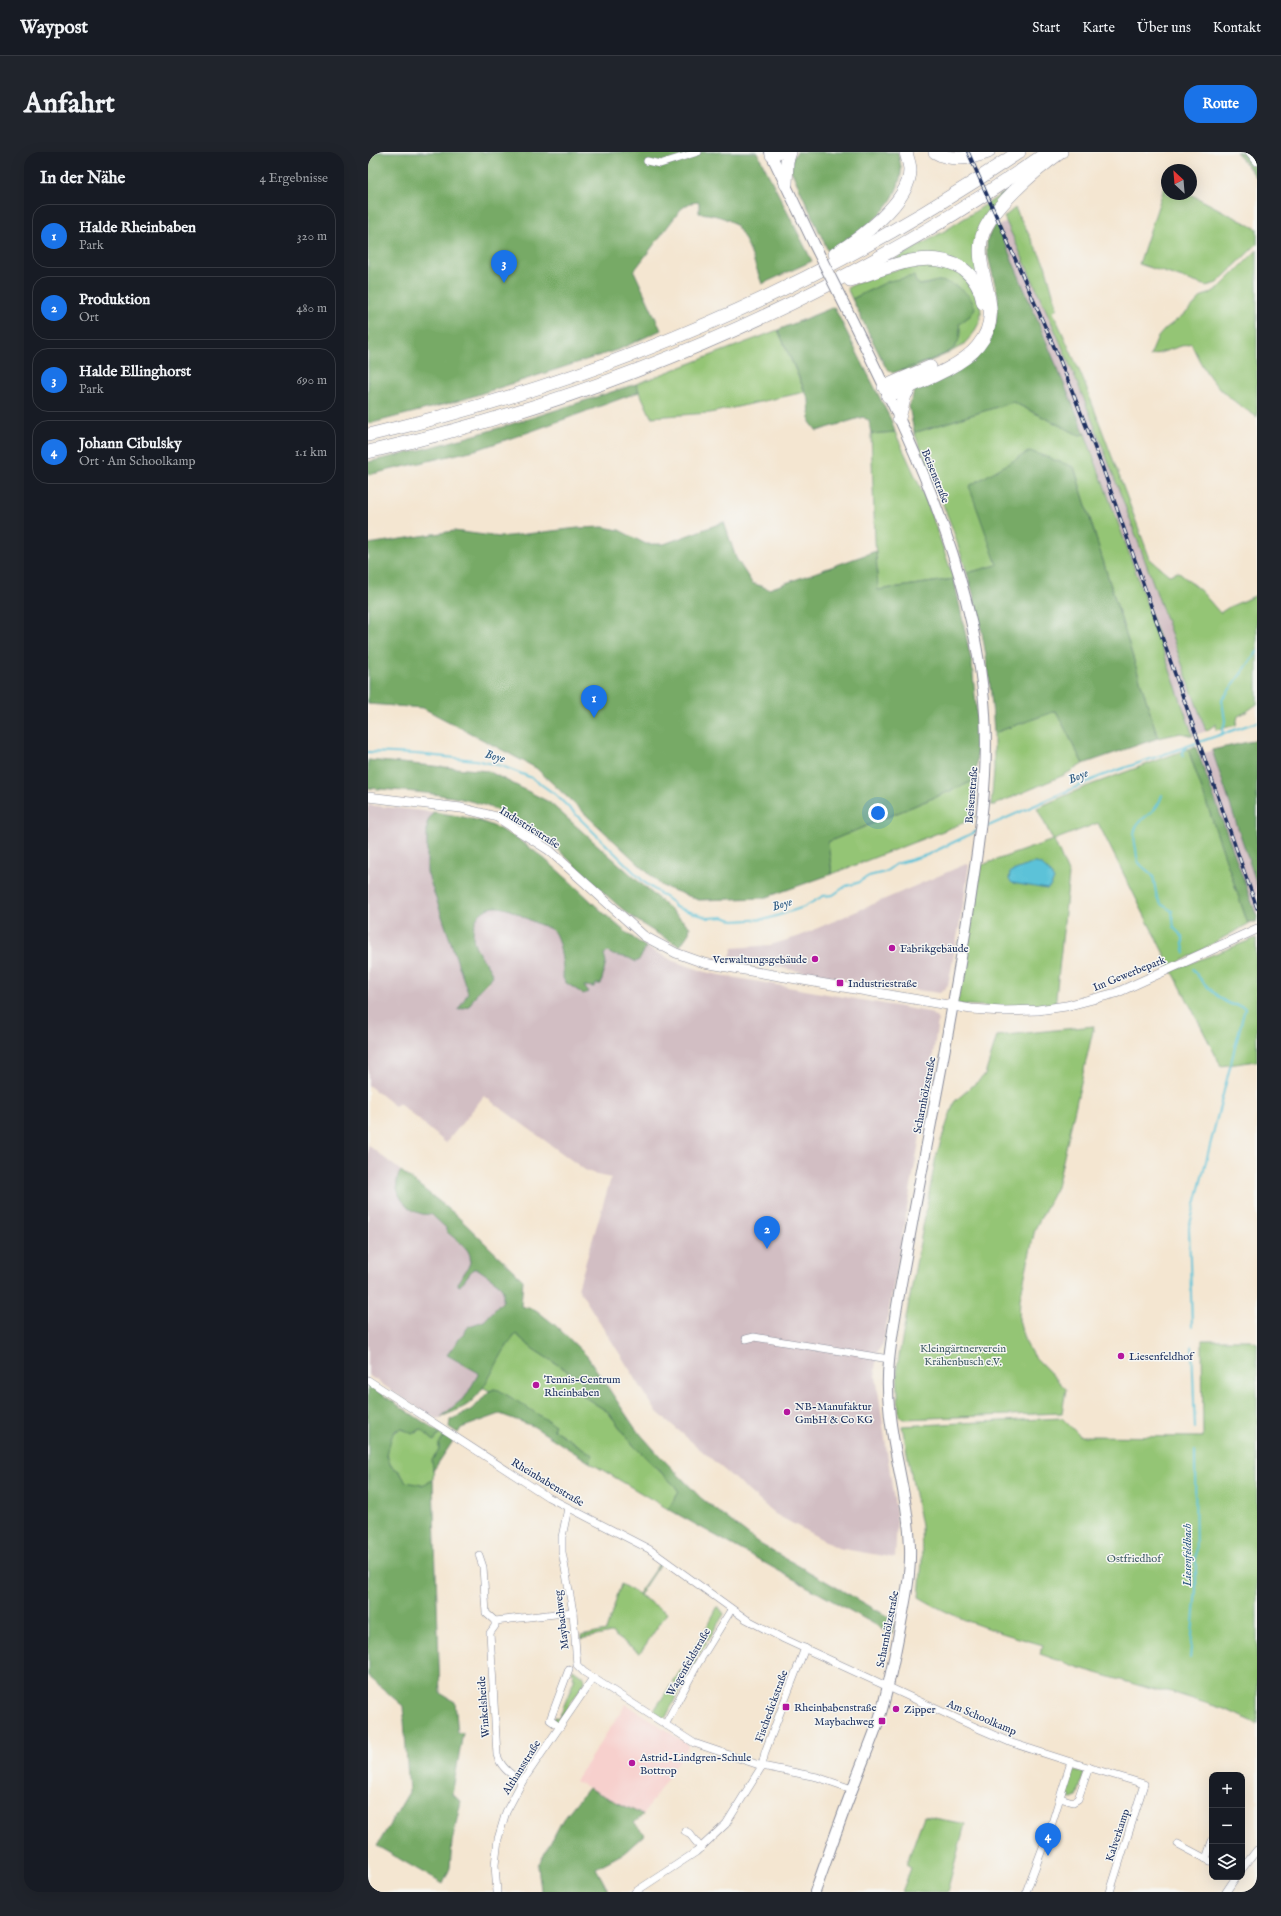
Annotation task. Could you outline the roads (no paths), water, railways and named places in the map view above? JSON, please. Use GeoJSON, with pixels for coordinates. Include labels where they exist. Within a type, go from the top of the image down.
{"type":"FeatureCollection","features":[{"type":"Feature","properties":{"kind":"highway"},"geometry":{"type":"LineString","coordinates":[[786,184],[787,161],[790,152]]}},
{"type":"Feature","properties":{"kind":"highway"},"geometry":{"type":"LineString","coordinates":[[792,285],[807,270],[849,246],[872,228],[892,207],[908,180],[910,171],[906,152]]}},
{"type":"Feature","properties":{"kind":"highway"},"geometry":{"type":"LineString","coordinates":[[935,152],[951,158],[962,159],[988,152]]}},
{"type":"Feature","properties":{"kind":"highway"},"geometry":{"type":"LineString","coordinates":[[368,435],[452,414],[583,373],[705,326],[792,285],[864,247],[933,208],[1019,152]]}},
{"type":"Feature","properties":{"kind":"highway"},"geometry":{"type":"LineString","coordinates":[[368,452],[489,421],[590,389],[698,346],[784,308],[826,287],[933,226],[1048,152]]}},
{"type":"Feature","properties":{"kind":"highway"},"geometry":{"type":"LineString","coordinates":[[886,391],[911,386],[962,361],[978,347],[984,336],[991,312],[990,300],[980,255],[981,240],[985,228],[991,218],[1010,195],[1061,152]]}},
{"type":"Feature","properties":{"kind":"highway"},"geometry":{"type":"LineString","coordinates":[[826,287],[899,264],[932,259],[948,261],[957,265],[968,272],[976,282],[982,295],[984,310],[981,327],[974,340],[956,356],[886,391]]}},
{"type":"Feature","properties":{"kind":"highway"},"geometry":{"type":"LineString","coordinates":[[899,418],[906,394],[911,386]]}},
{"type":"Feature","properties":{"kind":"main road","name":"Beisenstraße"},"geometry":{"type":"LineString","coordinates":[[774,153],[786,184],[814,244],[899,418],[935,505],[952,553],[966,600],[976,642],[983,696],[985,725],[985,786],[980,830]]}},
{"type":"Feature","properties":{"kind":"main road","name":"Scharnhölzstraße"},"geometry":{"type":"LineString","coordinates":[[814,1892],[879,1720],[888,1686],[904,1608],[910,1566],[909,1529],[890,1422],[888,1392],[889,1359],[919,1188],[954,1005],[980,830]]}},
{"type":"Feature","properties":{"kind":"street"},"geometry":{"type":"LineString","coordinates":[[647,161],[660,164],[698,152]]}},
{"type":"Feature","properties":{"kind":"street"},"geometry":{"type":"LineString","coordinates":[[1249,152],[1257,162]]}},
{"type":"Feature","properties":{"kind":"street","name":"Industriestraße"},"geometry":{"type":"LineString","coordinates":[[368,797],[461,808],[497,817],[549,850],[644,936],[704,964],[840,988],[954,1005]]}},
{"type":"Feature","properties":{"kind":"street","name":"Im Gewerbepark"},"geometry":{"type":"LineString","coordinates":[[954,1005],[975,1009],[1020,1011],[1066,1006],[1095,1000],[1136,986],[1257,929]]}},
{"type":"Feature","properties":{"kind":"street"},"geometry":{"type":"LineString","coordinates":[[746,1339],[754,1337],[889,1359]]}},
{"type":"Feature","properties":{"kind":"street","name":"Rheinbabenstraße"},"geometry":{"type":"LineString","coordinates":[[368,1380],[568,1508],[649,1549],[685,1574],[731,1610],[762,1628],[888,1686]]}},
{"type":"Feature","properties":{"kind":"street","name":"Maybachweg"},"geometry":{"type":"LineString","coordinates":[[568,1508],[562,1537],[562,1552],[573,1612],[577,1665],[593,1678],[694,1743],[762,1766],[817,1776],[852,1789]]}},
{"type":"Feature","properties":{"kind":"street"},"geometry":{"type":"LineString","coordinates":[[479,1555],[483,1567],[486,1613],[495,1621],[573,1612]]}},
{"type":"Feature","properties":{"kind":"street","name":"Wagenfeldstraße"},"geometry":{"type":"LineString","coordinates":[[665,1725],[697,1665],[731,1610]]}},
{"type":"Feature","properties":{"kind":"street","name":"Winkelsheide"},"geometry":{"type":"LineString","coordinates":[[495,1621],[495,1626],[490,1633],[497,1755],[503,1768],[522,1782]]}},
{"type":"Feature","properties":{"kind":"street","name":"Fischedickstraße"},"geometry":{"type":"LineString","coordinates":[[635,1892],[701,1848],[726,1824],[762,1766],[765,1752],[805,1648]]}},
{"type":"Feature","properties":{"kind":"street"},"geometry":{"type":"LineString","coordinates":[[560,1727],[550,1720],[570,1669]]}},
{"type":"Feature","properties":{"kind":"street","name":"Althansstraße"},"geometry":{"type":"LineString","coordinates":[[497,1892],[494,1865],[498,1839],[506,1812],[522,1782],[593,1678]]}},
{"type":"Feature","properties":{"kind":"street","name":"Am Schoolkamp"},"geometry":{"type":"LineString","coordinates":[[888,1686],[1012,1743],[1144,1784]]}},
{"type":"Feature","properties":{"kind":"street"},"geometry":{"type":"LineString","coordinates":[[1026,1892],[1060,1798],[1071,1762]]}},
{"type":"Feature","properties":{"kind":"street"},"geometry":{"type":"LineString","coordinates":[[1060,1798],[1073,1802],[1078,1799],[1089,1768]]}},
{"type":"Feature","properties":{"kind":"street","name":"Kalverkamp"},"geometry":{"type":"LineString","coordinates":[[1110,1892],[1144,1784]]}},
{"type":"Feature","properties":{"kind":"street"},"geometry":{"type":"LineString","coordinates":[[685,1831],[689,1833],[701,1848]]}},
{"type":"Feature","properties":{"kind":"street"},"geometry":{"type":"LineString","coordinates":[[1178,1844],[1209,1860]]}},
{"type":"Feature","properties":{"kind":"street"},"geometry":{"type":"LineString","coordinates":[[1245,1865],[1257,1850]]}},
{"type":"Feature","properties":{"kind":"street"},"geometry":{"type":"LineString","coordinates":[[1226,1892],[1234,1880]]}},
{"type":"Feature","properties":{"kind":"water"},"geometry":{"type":"Polygon","coordinates":[[[1034,863],[1040,864],[1051,874],[1054,880],[1050,887],[1047,889],[1012,883],[1009,880],[1010,872],[1034,863]]]}},
{"type":"Feature","properties":{"kind":"waterway","name":"Boye"},"geometry":{"type":"LineString","coordinates":[[1222,734],[1225,721],[1222,700],[1257,652]]}},
{"type":"Feature","properties":{"kind":"waterway","name":"Boye"},"geometry":{"type":"LineString","coordinates":[[984,828],[1101,776],[1257,722]]}},
{"type":"Feature","properties":{"kind":"waterway","name":"Boye"},"geometry":{"type":"LineString","coordinates":[[1184,756],[1182,751],[1187,747]]}},
{"type":"Feature","properties":{"kind":"waterway","name":"Boye"},"geometry":{"type":"LineString","coordinates":[[368,752],[416,754],[475,760],[502,766],[532,778],[556,795],[644,882],[673,903],[675,907],[709,918],[724,917],[734,921],[767,919],[804,907],[823,896],[833,895],[846,886],[857,883],[869,876],[885,872],[896,864],[927,855],[977,831]]}},
{"type":"Feature","properties":{"kind":"waterway"},"geometry":{"type":"LineString","coordinates":[[1162,795],[1158,804],[1153,810],[1138,823],[1135,829],[1134,837],[1138,861],[1153,876],[1157,898],[1161,904],[1172,911],[1174,928],[1183,937],[1185,953]]}},
{"type":"Feature","properties":{"kind":"waterway"},"geometry":{"type":"LineString","coordinates":[[1192,1326],[1189,1228],[1245,1008],[1225,1002],[1204,983],[1193,969]]}},
{"type":"Feature","properties":{"kind":"waterway"},"geometry":{"type":"LineString","coordinates":[[1192,1346],[1195,1428]]}},
{"type":"Feature","properties":{"kind":"waterway","name":"Liesenfeldbach"},"geometry":{"type":"LineString","coordinates":[[1190,1658],[1196,1589],[1195,1451]]}},
{"type":"Feature","properties":{"kind":"railway"},"geometry":{"type":"LineString","coordinates":[[968,152],[1059,358],[1102,466],[1257,908]]}},
{"type":"Feature","properties":{"kind":"place","name":"Halde Ellinghorst"},"geometry":{"type":"Point","coordinates":[504,283]}},
{"type":"Feature","properties":{"kind":"place","name":"Halde Rheinbaben"},"geometry":{"type":"Point","coordinates":[594,718]}},
{"type":"Feature","properties":{"kind":"place","name":"Fabrikgebäude"},"geometry":{"type":"Point","coordinates":[892,948]}},
{"type":"Feature","properties":{"kind":"place","name":"Verwaltungsgebäude"},"geometry":{"type":"Point","coordinates":[815,959]}},
{"type":"Feature","properties":{"kind":"place","name":"Industriestraße"},"geometry":{"type":"Point","coordinates":[840,983]}},
{"type":"Feature","properties":{"kind":"place","name":"Produktion"},"geometry":{"type":"Point","coordinates":[767,1249]}},
{"type":"Feature","properties":{"kind":"place","name":"Liesenfeldhof"},"geometry":{"type":"Point","coordinates":[1121,1356]}},
{"type":"Feature","properties":{"kind":"place","name":"Tennis-Centrum Rheinbaben"},"geometry":{"type":"Point","coordinates":[536,1385]}},
{"type":"Feature","properties":{"kind":"place","name":"NB-Manufaktur GmbH & Co KG"},"geometry":{"type":"Point","coordinates":[787,1412]}},
{"type":"Feature","properties":{"kind":"place","name":"Rheinbabenstraße"},"geometry":{"type":"Point","coordinates":[786,1707]}},
{"type":"Feature","properties":{"kind":"place","name":"Zipper"},"geometry":{"type":"Point","coordinates":[896,1709]}},
{"type":"Feature","properties":{"kind":"place","name":"Maybachweg"},"geometry":{"type":"Point","coordinates":[882,1721]}},
{"type":"Feature","properties":{"kind":"place","name":"Astrid-Lindgren-Schule Bottrop"},"geometry":{"type":"Point","coordinates":[632,1763]}},
{"type":"Feature","properties":{"kind":"place","name":"Johann Cibulsky"},"geometry":{"type":"Point","coordinates":[1048,1856]}},
{"type":"Feature","properties":{"kind":"park label","name":"Kleingärtnerverein Krähenbusch e.V."},"geometry":{"type":"Point","coordinates":[963,1354]}},
{"type":"Feature","properties":{"kind":"park label","name":"Ostfriedhof"},"geometry":{"type":"Point","coordinates":[1134,1558]}}]}
